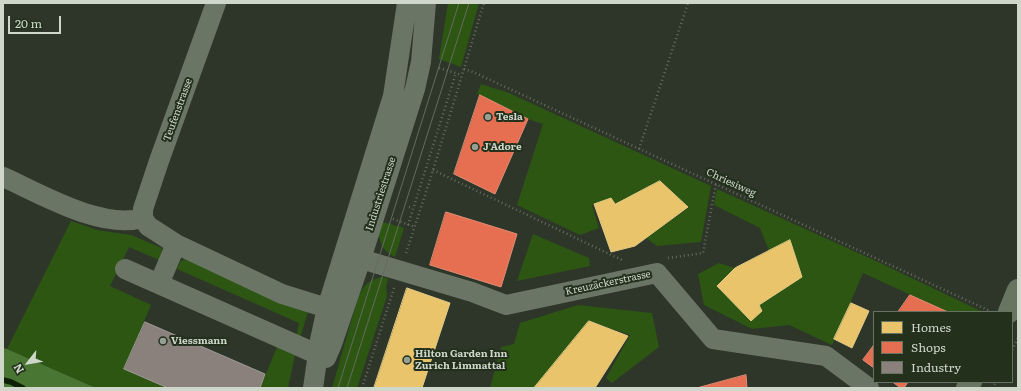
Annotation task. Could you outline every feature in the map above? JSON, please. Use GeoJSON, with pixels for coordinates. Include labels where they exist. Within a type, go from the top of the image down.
{"type":"FeatureCollection","features":[{"type":"Feature","properties":{"kind":"main road"},"geometry":{"type":"LineString","coordinates":[[1009,311],[1018,290]]}},
{"type":"Feature","properties":{"kind":"street","name":"Teufenstrasse"},"geometry":{"type":"LineString","coordinates":[[144,220],[143,209],[216,3]]}},
{"type":"Feature","properties":{"kind":"street","name":"Industriestrasse"},"geometry":{"type":"LineString","coordinates":[[314,384],[327,308],[393,96],[407,3]]}},
{"type":"Feature","properties":{"kind":"street","name":"Industriestrasse"},"geometry":{"type":"LineString","coordinates":[[314,384],[332,344],[361,259],[415,88],[421,62],[426,3]]}},
{"type":"Feature","properties":{"kind":"street"},"geometry":{"type":"LineString","coordinates":[[3,177],[77,210],[95,216],[112,219],[144,220],[154,231],[176,244],[282,294],[327,308]]}},
{"type":"Feature","properties":{"kind":"street"},"geometry":{"type":"LineString","coordinates":[[159,284],[176,244]]}},
{"type":"Feature","properties":{"kind":"street","name":"Kreuzäckerstrasse"},"geometry":{"type":"LineString","coordinates":[[361,259],[472,292],[506,305],[657,273],[713,339],[826,356],[869,388]]}},
{"type":"Feature","properties":{"kind":"street"},"geometry":{"type":"LineString","coordinates":[[125,269],[318,355]]}},
{"type":"Feature","properties":{"kind":"path"},"geometry":{"type":"LineString","coordinates":[[405,254],[433,170],[484,3]]}},
{"type":"Feature","properties":{"kind":"path"},"geometry":{"type":"LineString","coordinates":[[639,149],[688,3]]}},
{"type":"Feature","properties":{"kind":"path","name":"Chriesiweg"},"geometry":{"type":"LineString","coordinates":[[464,69],[480,75],[990,311]]}},
{"type":"Feature","properties":{"kind":"path"},"geometry":{"type":"LineString","coordinates":[[408,225],[450,85],[456,73]]}},
{"type":"Feature","properties":{"kind":"path"},"geometry":{"type":"LineString","coordinates":[[433,170],[630,264]]}},
{"type":"Feature","properties":{"kind":"path"},"geometry":{"type":"LineString","coordinates":[[663,258],[703,253],[716,184]]}},
{"type":"Feature","properties":{"kind":"path"},"geometry":{"type":"LineString","coordinates":[[409,207],[413,208]]}},
{"type":"Feature","properties":{"kind":"path"},"geometry":{"type":"LineString","coordinates":[[362,388],[396,281]]}},
{"type":"Feature","properties":{"kind":"path"},"geometry":{"type":"LineString","coordinates":[[1013,348],[1018,338]]}},
{"type":"Feature","properties":{"kind":"green space"},"geometry":{"type":"Polygon","coordinates":[[[448,3],[479,3],[461,67],[439,59],[448,3]]]}},
{"type":"Feature","properties":{"kind":"green space"},"geometry":{"type":"Polygon","coordinates":[[[481,84],[509,93],[711,186],[701,242],[657,246],[646,238],[688,208],[660,181],[615,204],[611,198],[592,205],[599,228],[580,235],[517,205],[543,124],[528,119],[477,94],[481,84]]]}},
{"type":"Feature","properties":{"kind":"green space"},"geometry":{"type":"Polygon","coordinates":[[[717,189],[878,262],[981,311],[946,311],[863,273],[832,345],[789,325],[752,329],[704,305],[698,274],[719,263],[735,268],[718,286],[751,321],[762,311],[759,305],[769,251],[760,228],[714,205],[717,189]]]}},
{"type":"Feature","properties":{"kind":"green space"},"geometry":{"type":"Polygon","coordinates":[[[71,221],[97,230],[131,235],[162,248],[159,260],[129,247],[110,286],[151,305],[124,369],[168,388],[96,388],[7,349],[71,221]]]}},
{"type":"Feature","properties":{"kind":"green space"},"geometry":{"type":"Polygon","coordinates":[[[379,221],[404,228],[395,257],[386,251],[381,242],[379,237],[379,221]]]}},
{"type":"Feature","properties":{"kind":"green space"},"geometry":{"type":"Polygon","coordinates":[[[533,234],[589,258],[590,266],[517,281],[533,234]]]}},
{"type":"Feature","properties":{"kind":"green space"},"geometry":{"type":"Polygon","coordinates":[[[185,259],[308,312],[300,338],[296,337],[299,323],[177,269],[180,262],[185,259]]]}},
{"type":"Feature","properties":{"kind":"green space"},"geometry":{"type":"Polygon","coordinates":[[[382,277],[388,278],[386,287],[387,296],[357,388],[332,388],[359,296],[363,288],[369,282],[382,277]]]}},
{"type":"Feature","properties":{"kind":"green space"},"geometry":{"type":"Polygon","coordinates":[[[578,305],[652,313],[659,347],[612,383],[606,378],[630,335],[589,321],[534,388],[490,388],[501,347],[514,344],[520,323],[578,305]]]}},
{"type":"Feature","properties":{"kind":"green space"},"geometry":{"type":"Polygon","coordinates":[[[277,347],[295,355],[288,388],[260,388],[277,347]]]}},
{"type":"Feature","properties":{"kind":"green space"},"geometry":{"type":"Polygon","coordinates":[[[3,348],[7,349],[96,388],[3,388],[3,348]]]}},
{"type":"Feature","properties":{"kind":"building: Homes"},"geometry":{"type":"Polygon","coordinates":[[[660,181],[688,207],[635,246],[611,252],[594,204],[611,198],[615,204],[660,181]]]}},
{"type":"Feature","properties":{"kind":"building: Homes"},"geometry":{"type":"Polygon","coordinates":[[[790,240],[802,277],[759,305],[762,311],[751,321],[717,286],[735,268],[790,240]]]}},
{"type":"Feature","properties":{"kind":"building: Homes","name":"Hilton Garden Inn Zurich Limmattal"},"geometry":{"type":"Polygon","coordinates":[[[407,288],[450,303],[422,388],[374,388],[407,288]]]}},
{"type":"Feature","properties":{"kind":"building: Homes"},"geometry":{"type":"Polygon","coordinates":[[[851,303],[869,311],[852,348],[834,339],[851,303]]]}},
{"type":"Feature","properties":{"kind":"building: Homes"},"geometry":{"type":"Polygon","coordinates":[[[589,321],[628,336],[595,388],[534,388],[589,321]]]}},
{"type":"Feature","properties":{"kind":"building: Shops"},"geometry":{"type":"Polygon","coordinates":[[[480,95],[528,119],[495,194],[454,174],[480,95]]]}},
{"type":"Feature","properties":{"kind":"building: Shops"},"geometry":{"type":"Polygon","coordinates":[[[446,212],[517,234],[501,287],[430,265],[446,212]]]}},
{"type":"Feature","properties":{"kind":"building: Shops"},"geometry":{"type":"Polygon","coordinates":[[[910,295],[946,311],[899,311],[910,295]]]}},
{"type":"Feature","properties":{"kind":"building: Shops"},"geometry":{"type":"Polygon","coordinates":[[[873,346],[873,367],[863,360],[873,346]]]}},
{"type":"Feature","properties":{"kind":"building: Shops"},"geometry":{"type":"Polygon","coordinates":[[[746,375],[747,388],[697,388],[746,375]]]}},
{"type":"Feature","properties":{"kind":"building: Shops"},"geometry":{"type":"Polygon","coordinates":[[[894,383],[907,383],[904,388],[901,388],[894,383]]]}},
{"type":"Feature","properties":{"kind":"building: Industry","name":"Viessmann"},"geometry":{"type":"Polygon","coordinates":[[[145,322],[265,374],[260,388],[168,388],[124,369],[145,322]]]}},
{"type":"Feature","properties":{"kind":"waterway"},"geometry":{"type":"LineString","coordinates":[[3,380],[23,388]]}},
{"type":"Feature","properties":{"kind":"tram line"},"geometry":{"type":"LineString","coordinates":[[338,388],[459,3]]}},
{"type":"Feature","properties":{"kind":"tram line"},"geometry":{"type":"LineString","coordinates":[[347,388],[469,3]]}},
{"type":"Feature","properties":{"kind":"place","name":"Tesla"},"geometry":{"type":"Point","coordinates":[488,117]}},
{"type":"Feature","properties":{"kind":"place","name":"J'Adore"},"geometry":{"type":"Point","coordinates":[475,147]}},
{"type":"Feature","properties":{"kind":"place","name":"Viessmann"},"geometry":{"type":"Point","coordinates":[163,341]}},
{"type":"Feature","properties":{"kind":"place","name":"Hilton Garden Inn Zurich Limmattal"},"geometry":{"type":"Point","coordinates":[407,360]}}]}
